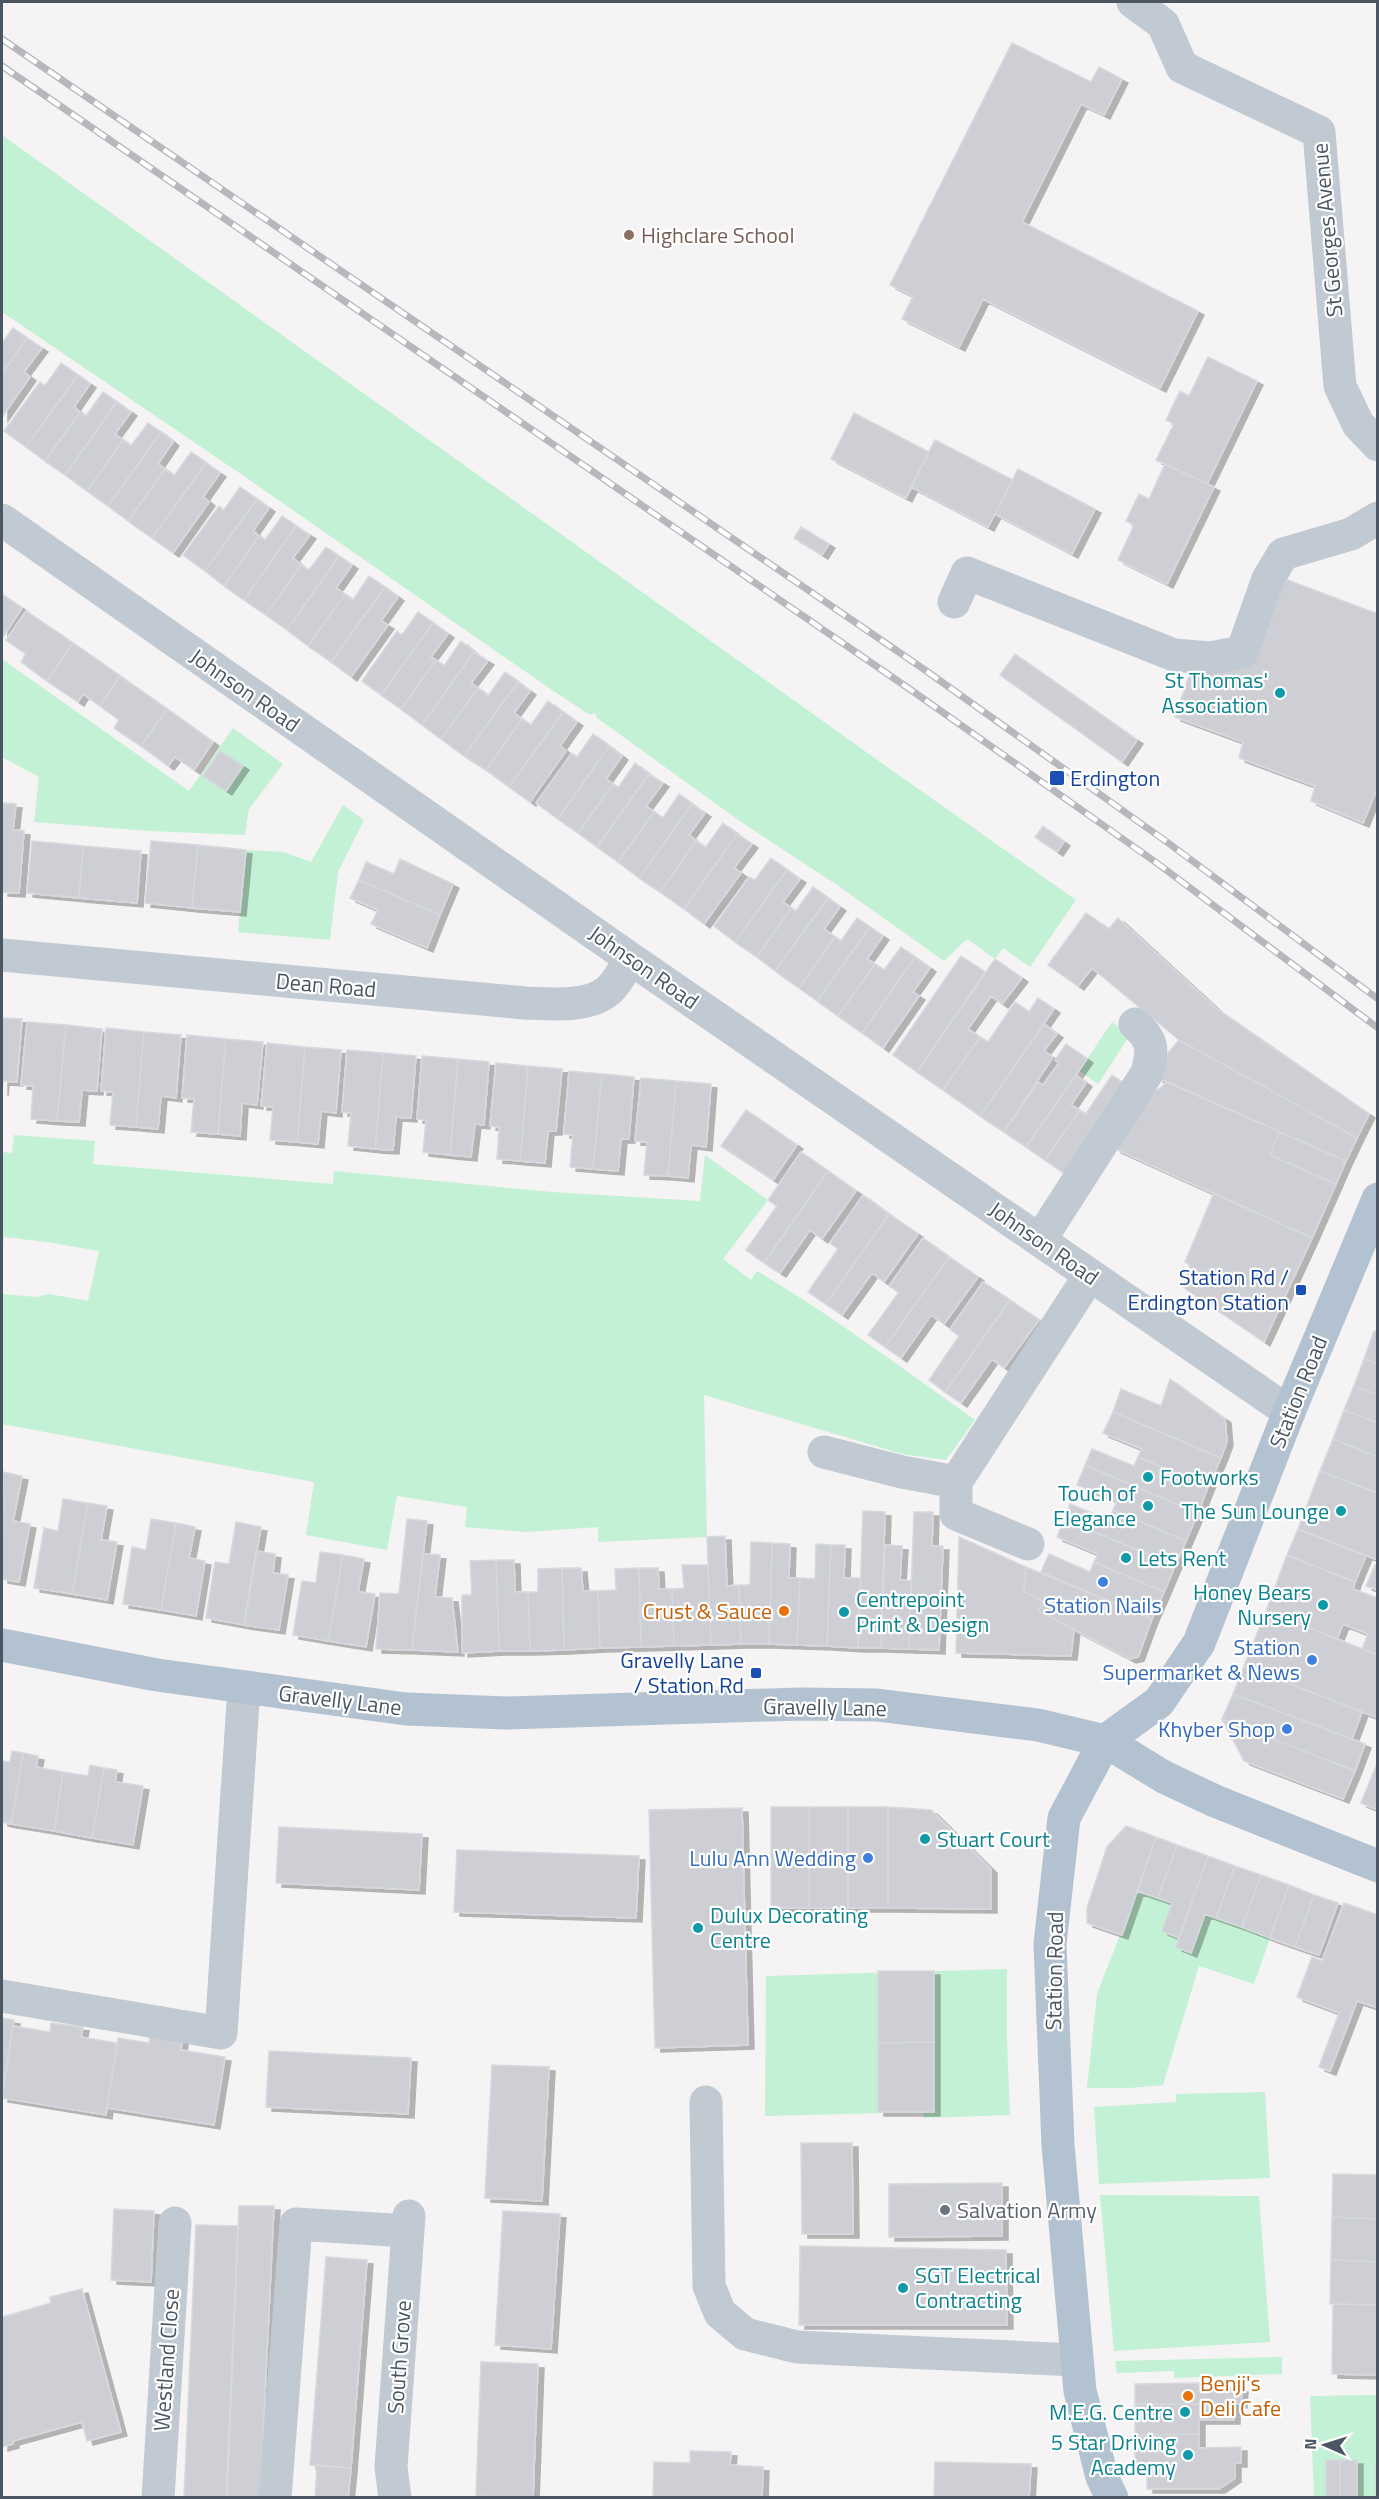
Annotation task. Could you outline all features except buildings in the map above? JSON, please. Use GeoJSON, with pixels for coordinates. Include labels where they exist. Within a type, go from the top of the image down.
{"type":"FeatureCollection","features":[{"type":"Feature","properties":{"kind":"main road","name":"Station Road"},"geometry":{"type":"LineString","coordinates":[[1112,2498],[1102,2477],[1088,2426],[1076,2360],[1058,2145],[1050,1944],[1064,1818],[1105,1741],[1159,1702],[1198,1643],[1289,1412],[1377,1199]]}},
{"type":"Feature","properties":{"kind":"main road","name":"Gravelly Lane"},"geometry":{"type":"LineString","coordinates":[[2,1645],[157,1675],[406,1709],[506,1713],[789,1704],[877,1706],[1038,1725],[1105,1741],[1164,1777],[1215,1801],[1377,1866]]}},
{"type":"Feature","properties":{"kind":"street","name":"St Georges Avenue"},"geometry":{"type":"LineString","coordinates":[[1133,2],[1163,24],[1182,68],[1319,132],[1340,386],[1358,424],[1377,445]]}},
{"type":"Feature","properties":{"kind":"street"},"geometry":{"type":"LineString","coordinates":[[954,602],[967,573],[1174,655],[1209,658],[1242,652],[1268,579],[1283,554],[1351,534],[1377,518]]}},
{"type":"Feature","properties":{"kind":"street","name":"Johnson Road"},"geometry":{"type":"LineString","coordinates":[[2,520],[632,959],[1289,1412]]}},
{"type":"Feature","properties":{"kind":"street","name":"Dean Road"},"geometry":{"type":"LineString","coordinates":[[2,955],[525,1004],[570,1004],[597,997],[609,990],[632,959]]}},
{"type":"Feature","properties":{"kind":"street"},"geometry":{"type":"LineString","coordinates":[[1040,1240],[1147,1073],[1152,1053],[1148,1036],[1135,1024]]}},
{"type":"Feature","properties":{"kind":"street"},"geometry":{"type":"LineString","coordinates":[[1028,1544],[956,1514],[956,1482],[1090,1275]]}},
{"type":"Feature","properties":{"kind":"street"},"geometry":{"type":"LineString","coordinates":[[824,1452],[902,1472],[956,1482]]}},
{"type":"Feature","properties":{"kind":"street"},"geometry":{"type":"LineString","coordinates":[[2,1996],[221,2033],[244,1688]]}},
{"type":"Feature","properties":{"kind":"street"},"geometry":{"type":"LineString","coordinates":[[706,2102],[709,2286],[720,2313],[745,2334],[796,2347],[1076,2360]]}},
{"type":"Feature","properties":{"kind":"street","name":"Westland Close"},"geometry":{"type":"LineString","coordinates":[[158,2498],[175,2223]]}},
{"type":"Feature","properties":{"kind":"street","name":"South Grove"},"geometry":{"type":"LineString","coordinates":[[275,2498],[296,2224],[409,2223],[391,2467],[395,2498]]}},
{"type":"Feature","properties":{"kind":"green space"},"geometry":{"type":"Polygon","coordinates":[[[2,135],[1076,900],[1030,967],[1003,948],[995,959],[967,939],[944,961],[837,885],[744,824],[597,718],[595,713],[590,715],[546,686],[238,472],[2,312],[2,135]]]}},
{"type":"Feature","properties":{"kind":"green space"},"geometry":{"type":"Polygon","coordinates":[[[2,659],[189,791],[233,728],[283,764],[249,809],[245,835],[150,831],[34,822],[39,777],[2,757],[2,659]]]}},
{"type":"Feature","properties":{"kind":"green space"},"geometry":{"type":"Polygon","coordinates":[[[343,805],[364,820],[338,872],[330,940],[238,932],[246,850],[284,852],[311,862],[343,805]]]}},
{"type":"Feature","properties":{"kind":"green space"},"geometry":{"type":"Polygon","coordinates":[[[1112,1022],[1130,1035],[1098,1084],[1079,1071],[1112,1022]]]}},
{"type":"Feature","properties":{"kind":"green space"},"geometry":{"type":"Polygon","coordinates":[[[14,1135],[95,1141],[93,1164],[333,1184],[334,1171],[552,1192],[700,1201],[705,1155],[768,1200],[723,1259],[751,1280],[757,1271],[785,1288],[975,1420],[946,1460],[902,1454],[704,1395],[707,1537],[598,1542],[598,1527],[527,1532],[465,1527],[467,1507],[397,1496],[387,1550],[306,1535],[314,1482],[2,1424],[2,1294],[36,1297],[49,1294],[88,1301],[99,1251],[4,1237],[2,1255],[2,1152],[12,1153],[14,1135]]]}},
{"type":"Feature","properties":{"kind":"green space"},"geometry":{"type":"Polygon","coordinates":[[[1137,1891],[1172,1903],[1162,1931],[1179,1938],[1176,1947],[1191,1953],[1205,1914],[1270,1938],[1254,1984],[1199,1966],[1163,2085],[1087,2088],[1097,1994],[1137,1891]]]}},
{"type":"Feature","properties":{"kind":"green space"},"geometry":{"type":"Polygon","coordinates":[[[1007,1969],[1010,2115],[924,2118],[923,2112],[765,2116],[766,1976],[1007,1969]]]}},
{"type":"Feature","properties":{"kind":"green space"},"geometry":{"type":"Polygon","coordinates":[[[1265,2092],[1270,2178],[1099,2184],[1094,2107],[1176,2102],[1176,2094],[1265,2092]]]}},
{"type":"Feature","properties":{"kind":"green space"},"geometry":{"type":"Polygon","coordinates":[[[1100,2195],[1259,2196],[1270,2342],[1114,2351],[1100,2195]]]}},
{"type":"Feature","properties":{"kind":"green space"},"geometry":{"type":"Polygon","coordinates":[[[1282,2357],[1282,2374],[1174,2378],[1174,2371],[1117,2373],[1115,2361],[1282,2357]]]}},
{"type":"Feature","properties":{"kind":"green space"},"geometry":{"type":"Polygon","coordinates":[[[1377,2395],[1376,2497],[1357,2497],[1357,2460],[1326,2460],[1326,2497],[1314,2497],[1310,2396],[1377,2395]]]}},
{"type":"Feature","properties":{"kind":"railway"},"geometry":{"type":"LineString","coordinates":[[2,39],[925,670],[1167,842],[1378,999]]}},
{"type":"Feature","properties":{"kind":"railway"},"geometry":{"type":"LineString","coordinates":[[2,66],[911,690],[1154,861],[1378,1028]]}},
{"type":"Feature","properties":{"kind":"place","name":"Highclare School"},"geometry":{"type":"Point","coordinates":[629,235]}},
{"type":"Feature","properties":{"kind":"place","name":"St Thomas' Association"},"geometry":{"type":"Point","coordinates":[1280,693]}},
{"type":"Feature","properties":{"kind":"place","name":"Erdington"},"geometry":{"type":"Point","coordinates":[1057,778]}},
{"type":"Feature","properties":{"kind":"place","name":"Station Rd / Erdington Station"},"geometry":{"type":"Point","coordinates":[1301,1290]}},
{"type":"Feature","properties":{"kind":"place","name":"Footworks"},"geometry":{"type":"Point","coordinates":[1148,1477]}},
{"type":"Feature","properties":{"kind":"place","name":"Touch of Elegance"},"geometry":{"type":"Point","coordinates":[1148,1506]}},
{"type":"Feature","properties":{"kind":"place","name":"The Sun Lounge"},"geometry":{"type":"Point","coordinates":[1341,1511]}},
{"type":"Feature","properties":{"kind":"place","name":"Lets Rent"},"geometry":{"type":"Point","coordinates":[1126,1558]}},
{"type":"Feature","properties":{"kind":"place","name":"Station Nails"},"geometry":{"type":"Point","coordinates":[1103,1582]}},
{"type":"Feature","properties":{"kind":"place","name":"Honey Bears Nursery"},"geometry":{"type":"Point","coordinates":[1323,1605]}},
{"type":"Feature","properties":{"kind":"place","name":"Crust & Sauce"},"geometry":{"type":"Point","coordinates":[784,1611]}},
{"type":"Feature","properties":{"kind":"place","name":"Centrepoint Print & Design"},"geometry":{"type":"Point","coordinates":[844,1612]}},
{"type":"Feature","properties":{"kind":"place","name":"Station Supermarket & News"},"geometry":{"type":"Point","coordinates":[1312,1660]}},
{"type":"Feature","properties":{"kind":"place","name":"Gravelly Lane / Station Rd"},"geometry":{"type":"Point","coordinates":[756,1673]}},
{"type":"Feature","properties":{"kind":"place","name":"Khyber Shop"},"geometry":{"type":"Point","coordinates":[1287,1729]}},
{"type":"Feature","properties":{"kind":"place","name":"Stuart Court"},"geometry":{"type":"Point","coordinates":[925,1839]}},
{"type":"Feature","properties":{"kind":"place","name":"Lulu Ann Wedding"},"geometry":{"type":"Point","coordinates":[868,1858]}},
{"type":"Feature","properties":{"kind":"place","name":"Dulux Decorating Centre"},"geometry":{"type":"Point","coordinates":[698,1928]}},
{"type":"Feature","properties":{"kind":"place","name":"Salvation Army"},"geometry":{"type":"Point","coordinates":[945,2210]}},
{"type":"Feature","properties":{"kind":"place","name":"SGT Electrical Contracting"},"geometry":{"type":"Point","coordinates":[903,2288]}},
{"type":"Feature","properties":{"kind":"place","name":"Benji's Deli Cafe"},"geometry":{"type":"Point","coordinates":[1188,2396]}},
{"type":"Feature","properties":{"kind":"place","name":"M.E.G. Centre"},"geometry":{"type":"Point","coordinates":[1185,2412]}},
{"type":"Feature","properties":{"kind":"place","name":"5 Star Driving Academy"},"geometry":{"type":"Point","coordinates":[1188,2455]}}]}
